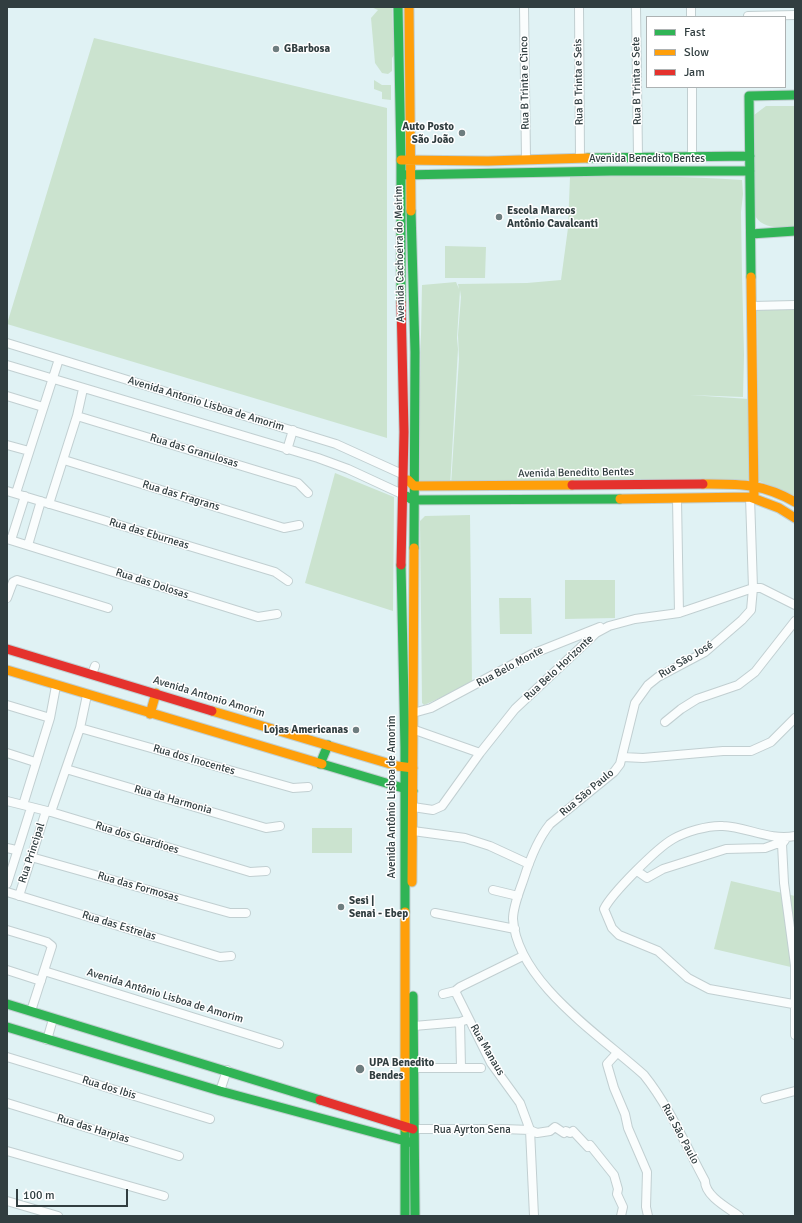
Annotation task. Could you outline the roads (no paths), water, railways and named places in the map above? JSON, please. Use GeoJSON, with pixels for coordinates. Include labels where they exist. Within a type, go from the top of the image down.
{"type":"FeatureCollection","features":[{"type":"Feature","properties":{"kind":"street","name":"Avenida Cachoeira do Meirim"},"geometry":{"type":"LineString","coordinates":[[398,7],[406,160]]}},
{"type":"Feature","properties":{"kind":"street","name":"Avenida Cachoeira do Meirim"},"geometry":{"type":"LineString","coordinates":[[402,474],[404,432],[401,331],[409,7]]}},
{"type":"Feature","properties":{"kind":"street","name":"Rua B Trinta e Cinco"},"geometry":{"type":"LineString","coordinates":[[524,7],[526,159]]}},
{"type":"Feature","properties":{"kind":"street","name":"Rua B Trinta e Seis"},"geometry":{"type":"LineString","coordinates":[[579,7],[580,158]]}},
{"type":"Feature","properties":{"kind":"street","name":"Rua B Trinta e Sete"},"geometry":{"type":"LineString","coordinates":[[636,7],[638,156]]}},
{"type":"Feature","properties":{"kind":"street"},"geometry":{"type":"LineString","coordinates":[[748,7],[748,16],[795,15]]}},
{"type":"Feature","properties":{"kind":"street"},"geometry":{"type":"LineString","coordinates":[[692,88],[692,155]]}},
{"type":"Feature","properties":{"kind":"street"},"geometry":{"type":"LineString","coordinates":[[752,497],[754,485],[749,92],[795,95]]}},
{"type":"Feature","properties":{"kind":"street","name":"Avenida Benedito Bentes"},"geometry":{"type":"LineString","coordinates":[[406,160],[692,155],[750,156]]}},
{"type":"Feature","properties":{"kind":"street"},"geometry":{"type":"LineString","coordinates":[[610,156],[611,171]]}},
{"type":"Feature","properties":{"kind":"street","name":"Avenida Benedito Bentes"},"geometry":{"type":"LineString","coordinates":[[406,175],[611,171],[750,171]]}},
{"type":"Feature","properties":{"kind":"street","name":"Avenida Cachoeira do Meirim"},"geometry":{"type":"LineString","coordinates":[[406,175],[415,352],[413,500]]}},
{"type":"Feature","properties":{"kind":"street"},"geometry":{"type":"LineString","coordinates":[[751,234],[795,232]]}},
{"type":"Feature","properties":{"kind":"street"},"geometry":{"type":"LineString","coordinates":[[752,306],[795,305]]}},
{"type":"Feature","properties":{"kind":"street","name":"Avenida Antonio Lisboa de Amorim"},"geometry":{"type":"LineString","coordinates":[[7,343],[336,444],[402,474]]}},
{"type":"Feature","properties":{"kind":"street"},"geometry":{"type":"LineString","coordinates":[[16,493],[59,359]]}},
{"type":"Feature","properties":{"kind":"street","name":"Avenida Antonio Lisboa de Amorim"},"geometry":{"type":"LineString","coordinates":[[7,365],[83,389],[318,458],[402,494]]}},
{"type":"Feature","properties":{"kind":"street"},"geometry":{"type":"LineString","coordinates":[[28,544],[64,460],[83,389]]}},
{"type":"Feature","properties":{"kind":"street"},"geometry":{"type":"LineString","coordinates":[[7,396],[43,407]]}},
{"type":"Feature","properties":{"kind":"street","name":"Rua das Granulosas"},"geometry":{"type":"LineString","coordinates":[[77,416],[298,483],[308,492]]}},
{"type":"Feature","properties":{"kind":"street"},"geometry":{"type":"LineString","coordinates":[[287,450],[293,430]]}},
{"type":"Feature","properties":{"kind":"street"},"geometry":{"type":"LineString","coordinates":[[7,445],[29,451]]}},
{"type":"Feature","properties":{"kind":"street","name":"Rua das Fragrans"},"geometry":{"type":"LineString","coordinates":[[64,460],[284,528],[299,525]]}},
{"type":"Feature","properties":{"kind":"street"},"geometry":{"type":"LineString","coordinates":[[402,474],[414,486]]}},
{"type":"Feature","properties":{"kind":"street","name":"Avenida Antônio Lisboa de Amorim"},"geometry":{"type":"LineString","coordinates":[[402,474],[401,576],[409,767]]}},
{"type":"Feature","properties":{"kind":"street","name":"Avenida Benedito Bentes"},"geometry":{"type":"LineString","coordinates":[[414,486],[735,484],[754,485],[781,494],[795,502]]}},
{"type":"Feature","properties":{"kind":"street","name":"Rua das Eburneas"},"geometry":{"type":"LineString","coordinates":[[7,491],[275,572],[288,581]]}},
{"type":"Feature","properties":{"kind":"street"},"geometry":{"type":"LineString","coordinates":[[402,494],[413,500],[677,499],[752,497],[779,508],[795,518]]}},
{"type":"Feature","properties":{"kind":"street","name":"Rua das Dolosas"},"geometry":{"type":"LineString","coordinates":[[25,496],[9,540],[28,544],[258,618],[277,614]]}},
{"type":"Feature","properties":{"kind":"street","name":"Rua São José"},"geometry":{"type":"LineString","coordinates":[[622,757],[635,703],[648,685],[658,677],[705,652],[742,620],[751,610],[754,588],[752,497]]}},
{"type":"Feature","properties":{"kind":"street"},"geometry":{"type":"LineString","coordinates":[[677,499],[679,613]]}},
{"type":"Feature","properties":{"kind":"street","name":"Avenida Antônio Lisboa de Amorim"},"geometry":{"type":"LineString","coordinates":[[405,1216],[409,1142],[408,790],[413,713],[413,500]]}},
{"type":"Feature","properties":{"kind":"street"},"geometry":{"type":"LineString","coordinates":[[7,598],[13,582],[17,580],[108,608]]}},
{"type":"Feature","properties":{"kind":"street"},"geometry":{"type":"LineString","coordinates":[[754,588],[761,588],[794,601]]}},
{"type":"Feature","properties":{"kind":"street","name":"Rua Belo Horizonte"},"geometry":{"type":"LineString","coordinates":[[413,807],[433,810],[439,809],[480,753],[515,710],[543,681],[596,633],[609,626],[635,619],[679,613],[754,588]]}},
{"type":"Feature","properties":{"kind":"street"},"geometry":{"type":"LineString","coordinates":[[665,722],[681,708],[697,699],[738,686],[755,672],[795,621]]}},
{"type":"Feature","properties":{"kind":"street","name":"Rua Belo Monte"},"geometry":{"type":"LineString","coordinates":[[413,713],[441,703],[532,654],[588,631],[609,626]]}},
{"type":"Feature","properties":{"kind":"street","name":"Avenida Antonio Amorim"},"geometry":{"type":"LineString","coordinates":[[7,648],[94,670],[156,694],[397,766],[409,767]]}},
{"type":"Feature","properties":{"kind":"street"},"geometry":{"type":"LineString","coordinates":[[7,670],[56,686],[408,790]]}},
{"type":"Feature","properties":{"kind":"street"},"geometry":{"type":"LineString","coordinates":[[27,806],[35,762],[50,718],[56,686]]}},
{"type":"Feature","properties":{"kind":"street"},"geometry":{"type":"LineString","coordinates":[[150,714],[156,694]]}},
{"type":"Feature","properties":{"kind":"street"},"geometry":{"type":"LineString","coordinates":[[48,812],[66,769],[80,728],[87,695]]}},
{"type":"Feature","properties":{"kind":"street"},"geometry":{"type":"LineString","coordinates":[[7,705],[50,718]]}},
{"type":"Feature","properties":{"kind":"street","name":"Rua São Paulo"},"geometry":{"type":"LineString","coordinates":[[739,1216],[712,1195],[705,1186],[705,1181],[654,1088],[644,1075],[565,1006],[548,988],[523,956],[518,945],[513,918],[518,896],[529,864],[540,839],[550,824],[614,772],[620,764],[622,757],[643,758],[723,751],[751,751],[771,742],[795,718]]}},
{"type":"Feature","properties":{"kind":"street","name":"Rua dos Inocentes"},"geometry":{"type":"LineString","coordinates":[[80,728],[293,788],[308,786]]}},
{"type":"Feature","properties":{"kind":"street"},"geometry":{"type":"LineString","coordinates":[[412,730],[480,753]]}},
{"type":"Feature","properties":{"kind":"street"},"geometry":{"type":"LineString","coordinates":[[320,764],[328,745]]}},
{"type":"Feature","properties":{"kind":"street"},"geometry":{"type":"LineString","coordinates":[[7,753],[35,762]]}},
{"type":"Feature","properties":{"kind":"street","name":"Rua da Harmonia"},"geometry":{"type":"LineString","coordinates":[[66,769],[266,828],[280,826]]}},
{"type":"Feature","properties":{"kind":"street","name":"Avenida Antônio Lisboa de Amorim"},"geometry":{"type":"LineString","coordinates":[[408,790],[413,807],[412,916],[414,1026],[414,1068],[409,1128]]}},
{"type":"Feature","properties":{"kind":"street","name":"Rua dos Guardioes"},"geometry":{"type":"LineString","coordinates":[[7,800],[250,872],[266,871]]}},
{"type":"Feature","properties":{"kind":"street","name":"Rua Principal"},"geometry":{"type":"LineString","coordinates":[[7,884],[27,806]]}},
{"type":"Feature","properties":{"kind":"street","name":"Rua Principal"},"geometry":{"type":"LineString","coordinates":[[19,896],[31,857],[48,812]]}},
{"type":"Feature","properties":{"kind":"street"},"geometry":{"type":"LineString","coordinates":[[784,841],[722,826],[706,828],[672,839],[614,894],[604,909],[612,928],[619,935],[658,951],[688,978],[699,984],[709,989],[793,1004]]}},
{"type":"Feature","properties":{"kind":"street"},"geometry":{"type":"LineString","coordinates":[[413,830],[465,838],[490,846],[529,864]]}},
{"type":"Feature","properties":{"kind":"street"},"geometry":{"type":"LineString","coordinates":[[637,871],[647,878],[663,869],[726,849],[765,848],[795,836]]}},
{"type":"Feature","properties":{"kind":"street"},"geometry":{"type":"LineString","coordinates":[[784,841],[792,918],[794,965],[793,1004],[795,1035]]}},
{"type":"Feature","properties":{"kind":"street"},"geometry":{"type":"LineString","coordinates":[[7,848],[16,850]]}},
{"type":"Feature","properties":{"kind":"street","name":"Rua das Formosas"},"geometry":{"type":"LineString","coordinates":[[31,857],[230,913],[246,913]]}},
{"type":"Feature","properties":{"kind":"street"},"geometry":{"type":"LineString","coordinates":[[493,890],[518,896]]}},
{"type":"Feature","properties":{"kind":"street","name":"Rua das Estrelas"},"geometry":{"type":"LineString","coordinates":[[7,892],[220,957],[231,956]]}},
{"type":"Feature","properties":{"kind":"street"},"geometry":{"type":"LineString","coordinates":[[435,913],[515,929]]}},
{"type":"Feature","properties":{"kind":"street"},"geometry":{"type":"LineString","coordinates":[[7,930],[50,943],[52,949],[31,1011]]}},
{"type":"Feature","properties":{"kind":"street"},"geometry":{"type":"LineString","coordinates":[[443,994],[455,992],[460,987],[523,956]]}},
{"type":"Feature","properties":{"kind":"street"},"geometry":{"type":"LineString","coordinates":[[7,970],[41,981]]}},
{"type":"Feature","properties":{"kind":"street","name":"Avenida Antônio Lisboa de Amorim"},"geometry":{"type":"LineString","coordinates":[[44,971],[279,1044]]}},
{"type":"Feature","properties":{"kind":"street","name":"Rua Manaus"},"geometry":{"type":"LineString","coordinates":[[455,992],[491,1063],[520,1103],[530,1130],[534,1216]]}},
{"type":"Feature","properties":{"kind":"street"},"geometry":{"type":"LineString","coordinates":[[7,1004],[227,1070],[409,1128]]}},
{"type":"Feature","properties":{"kind":"street"},"geometry":{"type":"LineString","coordinates":[[47,1040],[53,1019]]}},
{"type":"Feature","properties":{"kind":"street"},"geometry":{"type":"LineString","coordinates":[[414,1026],[460,1022],[469,1019]]}},
{"type":"Feature","properties":{"kind":"street"},"geometry":{"type":"LineString","coordinates":[[460,1022],[461,1068]]}},
{"type":"Feature","properties":{"kind":"street"},"geometry":{"type":"LineString","coordinates":[[7,1027],[220,1091],[409,1142]]}},
{"type":"Feature","properties":{"kind":"street"},"geometry":{"type":"LineString","coordinates":[[618,1053],[607,1064],[628,1128],[647,1172],[646,1207],[648,1216]]}},
{"type":"Feature","properties":{"kind":"street","name":"Rua dos Ibis"},"geometry":{"type":"LineString","coordinates":[[7,1057],[210,1119]]}},
{"type":"Feature","properties":{"kind":"street"},"geometry":{"type":"LineString","coordinates":[[414,1068],[481,1068]]}},
{"type":"Feature","properties":{"kind":"street"},"geometry":{"type":"LineString","coordinates":[[220,1091],[227,1070]]}},
{"type":"Feature","properties":{"kind":"street"},"geometry":{"type":"LineString","coordinates":[[765,1099],[795,1091]]}},
{"type":"Feature","properties":{"kind":"street","name":"Rua das Harpias"},"geometry":{"type":"LineString","coordinates":[[7,1103],[179,1156]]}},
{"type":"Feature","properties":{"kind":"street","name":"Rua Ayrton Sena"},"geometry":{"type":"LineString","coordinates":[[409,1128],[530,1130],[537,1133],[550,1131],[555,1127],[564,1133],[566,1131],[570,1133],[573,1130],[588,1147],[590,1146],[614,1175],[618,1189],[617,1194],[623,1207],[621,1216]]}},
{"type":"Feature","properties":{"kind":"street","name":"Avenida Antônio Lisboa de Amorim"},"geometry":{"type":"LineString","coordinates":[[409,1142],[415,1216]]}},
{"type":"Feature","properties":{"kind":"street"},"geometry":{"type":"LineString","coordinates":[[7,1151],[164,1196]]}},
{"type":"Feature","properties":{"kind":"street"},"geometry":{"type":"LineString","coordinates":[[7,1201],[58,1216]]}},
{"type":"Feature","properties":{"kind":"place","name":"GBarbosa"},"geometry":{"type":"Point","coordinates":[276,49]}},
{"type":"Feature","properties":{"kind":"place","name":"Auto Posto São João"},"geometry":{"type":"Point","coordinates":[462,133]}},
{"type":"Feature","properties":{"kind":"place","name":"Escola Marcos Antônio Cavalcanti"},"geometry":{"type":"Point","coordinates":[499,217]}},
{"type":"Feature","properties":{"kind":"place","name":"Lojas Americanas"},"geometry":{"type":"Point","coordinates":[356,730]}},
{"type":"Feature","properties":{"kind":"place","name":"Sesi | Senai - Ebep"},"geometry":{"type":"Point","coordinates":[341,907]}},
{"type":"Feature","properties":{"kind":"place","name":"UPA Benedito Bendes"},"geometry":{"type":"Point","coordinates":[360,1069]}}]}
